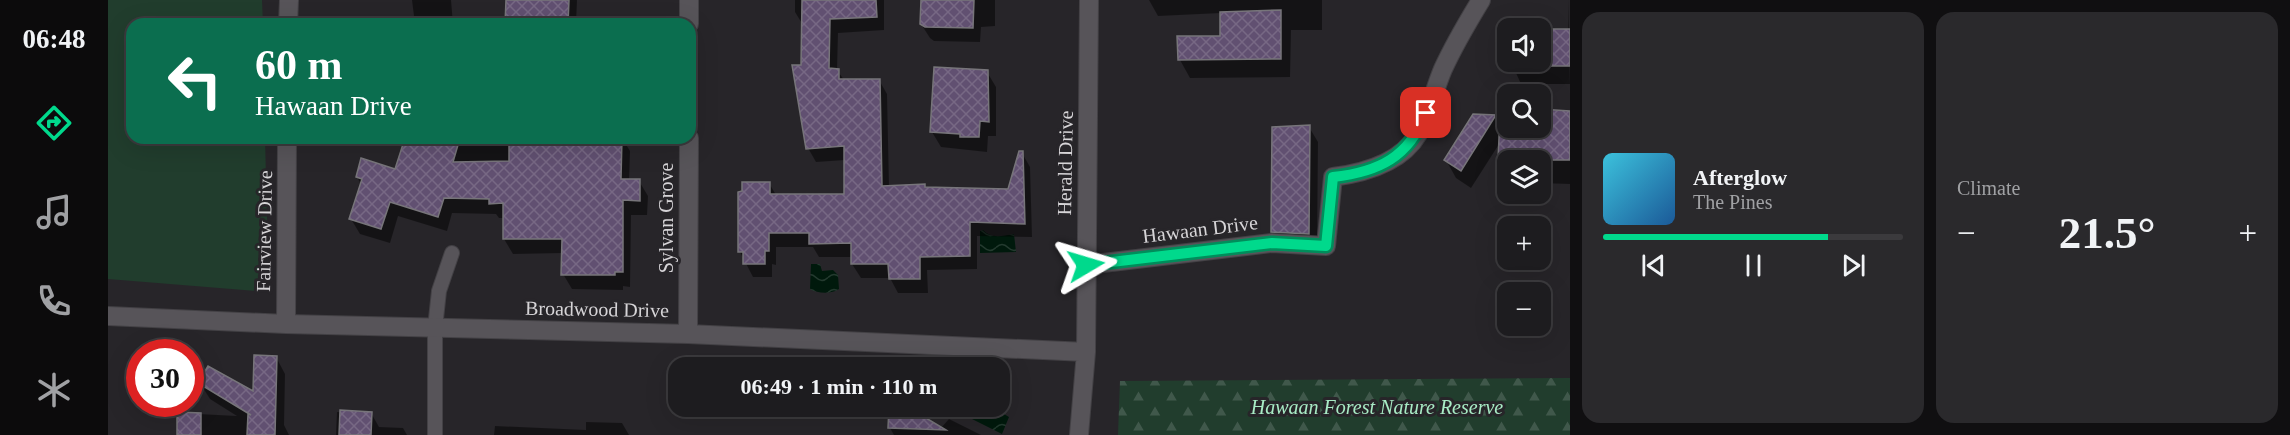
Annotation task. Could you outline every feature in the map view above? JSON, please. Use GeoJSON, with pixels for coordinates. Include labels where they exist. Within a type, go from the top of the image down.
{"type":"FeatureCollection","features":[{"type":"Feature","properties":{"kind":"street"},"geometry":{"type":"LineString","coordinates":[[288,18],[289,0]]}},
{"type":"Feature","properties":{"kind":"street"},"geometry":{"type":"LineString","coordinates":[[689,0],[689,18]]}},
{"type":"Feature","properties":{"kind":"street","name":"Herald Drive"},"geometry":{"type":"LineString","coordinates":[[1079,435],[1086,352],[1089,0]]}},
{"type":"Feature","properties":{"kind":"street","name":"Hawaan Drive"},"geometry":{"type":"LineString","coordinates":[[1086,265],[1272,243],[1326,246],[1333,177],[1358,174],[1381,165],[1418,134],[1456,40],[1481,0]]}},
{"type":"Feature","properties":{"kind":"street","name":"Fairview Drive"},"geometry":{"type":"LineString","coordinates":[[286,324],[287,144]]}},
{"type":"Feature","properties":{"kind":"street","name":"Sylvan Grove"},"geometry":{"type":"LineString","coordinates":[[688,334],[689,144]]}},
{"type":"Feature","properties":{"kind":"street","name":"Broadwood Drive"},"geometry":{"type":"LineString","coordinates":[[108,316],[286,324],[688,334],[1086,352]]}},
{"type":"Feature","properties":{"kind":"lane"},"geometry":{"type":"LineString","coordinates":[[435,435],[435,328],[439,291],[452,253]]}},
{"type":"Feature","properties":{"kind":"green space"},"geometry":{"type":"Polygon","coordinates":[[[108,0],[262,0],[263,18],[126,18],[126,144],[265,144],[269,292],[108,279],[108,0]]]}},
{"type":"Feature","properties":{"kind":"green space","name":"Hawaan Forest Nature Reserve"},"geometry":{"type":"Polygon","coordinates":[[[1570,378],[1570,435],[1118,435],[1120,381],[1570,378]]]}},
{"type":"Feature","properties":{"kind":"water"},"geometry":{"type":"Polygon","coordinates":[[[983,230],[993,236],[1014,234],[1016,252],[980,253],[980,231],[983,230]]]}},
{"type":"Feature","properties":{"kind":"water"},"geometry":{"type":"Polygon","coordinates":[[[811,264],[820,264],[822,271],[833,270],[838,275],[839,289],[825,293],[810,289],[811,264]]]}},
{"type":"Feature","properties":{"kind":"water"},"geometry":{"type":"Polygon","coordinates":[[[973,417],[1009,417],[1002,434],[972,419],[973,417]]]}},
{"type":"Feature","properties":{"kind":"building"},"geometry":{"type":"Polygon","coordinates":[[[506,0],[569,0],[568,18],[505,18],[506,0]]]}},
{"type":"Feature","properties":{"kind":"building"},"geometry":{"type":"Polygon","coordinates":[[[802,0],[876,0],[877,17],[830,19],[829,68],[839,69],[839,79],[880,79],[882,186],[925,184],[925,187],[1008,189],[1019,151],[1023,151],[1025,224],[970,222],[970,256],[920,257],[920,279],[889,279],[888,264],[851,264],[851,243],[809,244],[809,233],[769,233],[769,251],[765,251],[765,264],[743,264],[743,252],[738,252],[738,192],[742,191],[742,182],[770,182],[770,194],[844,194],[844,146],[806,149],[792,65],[801,65],[802,0]]]}},
{"type":"Feature","properties":{"kind":"building"},"geometry":{"type":"Polygon","coordinates":[[[921,0],[974,0],[973,28],[925,27],[920,24],[921,0]]]}},
{"type":"Feature","properties":{"kind":"building"},"geometry":{"type":"Polygon","coordinates":[[[1281,10],[1281,59],[1178,60],[1177,36],[1220,36],[1220,12],[1281,10]]]}},
{"type":"Feature","properties":{"kind":"building"},"geometry":{"type":"Polygon","coordinates":[[[1551,29],[1570,29],[1570,66],[1551,66],[1551,29]]]}},
{"type":"Feature","properties":{"kind":"building"},"geometry":{"type":"Polygon","coordinates":[[[934,67],[988,70],[989,122],[980,121],[979,137],[960,137],[960,134],[930,132],[934,67]]]}},
{"type":"Feature","properties":{"kind":"building"},"geometry":{"type":"Polygon","coordinates":[[[1551,110],[1570,111],[1570,160],[1551,160],[1551,150],[1498,150],[1499,138],[1551,138],[1551,110]]]}},
{"type":"Feature","properties":{"kind":"building"},"geometry":{"type":"Polygon","coordinates":[[[1473,114],[1496,115],[1461,171],[1444,160],[1473,114]]]}},
{"type":"Feature","properties":{"kind":"building"},"geometry":{"type":"Polygon","coordinates":[[[1310,125],[1309,234],[1271,232],[1272,127],[1310,125]]]}},
{"type":"Feature","properties":{"kind":"building"},"geometry":{"type":"Polygon","coordinates":[[[403,144],[458,144],[453,162],[509,161],[509,144],[622,144],[621,179],[640,179],[640,201],[623,200],[623,272],[615,272],[615,275],[561,275],[562,239],[503,239],[503,203],[489,204],[489,199],[444,198],[438,217],[390,202],[381,229],[349,219],[362,179],[356,177],[361,158],[395,169],[403,144]]]}},
{"type":"Feature","properties":{"kind":"building"},"geometry":{"type":"Polygon","coordinates":[[[254,355],[277,356],[275,435],[247,435],[248,414],[251,415],[204,387],[204,373],[208,366],[253,391],[254,355]]]}},
{"type":"Feature","properties":{"kind":"building"},"geometry":{"type":"Polygon","coordinates":[[[340,410],[372,412],[371,435],[339,435],[340,410]]]}},
{"type":"Feature","properties":{"kind":"building"},"geometry":{"type":"Polygon","coordinates":[[[177,417],[201,417],[201,435],[177,435],[177,417]]]}},
{"type":"Feature","properties":{"kind":"building"},"geometry":{"type":"Polygon","coordinates":[[[888,417],[924,417],[946,430],[888,428],[888,417]]]}},
{"type":"Feature","properties":{"kind":"route"},"geometry":{"type":"LineString","coordinates":[[1086,265],[1272,243],[1326,246],[1333,177],[1358,174],[1381,165],[1405,149],[1418,134],[1426,113]]}}]}
